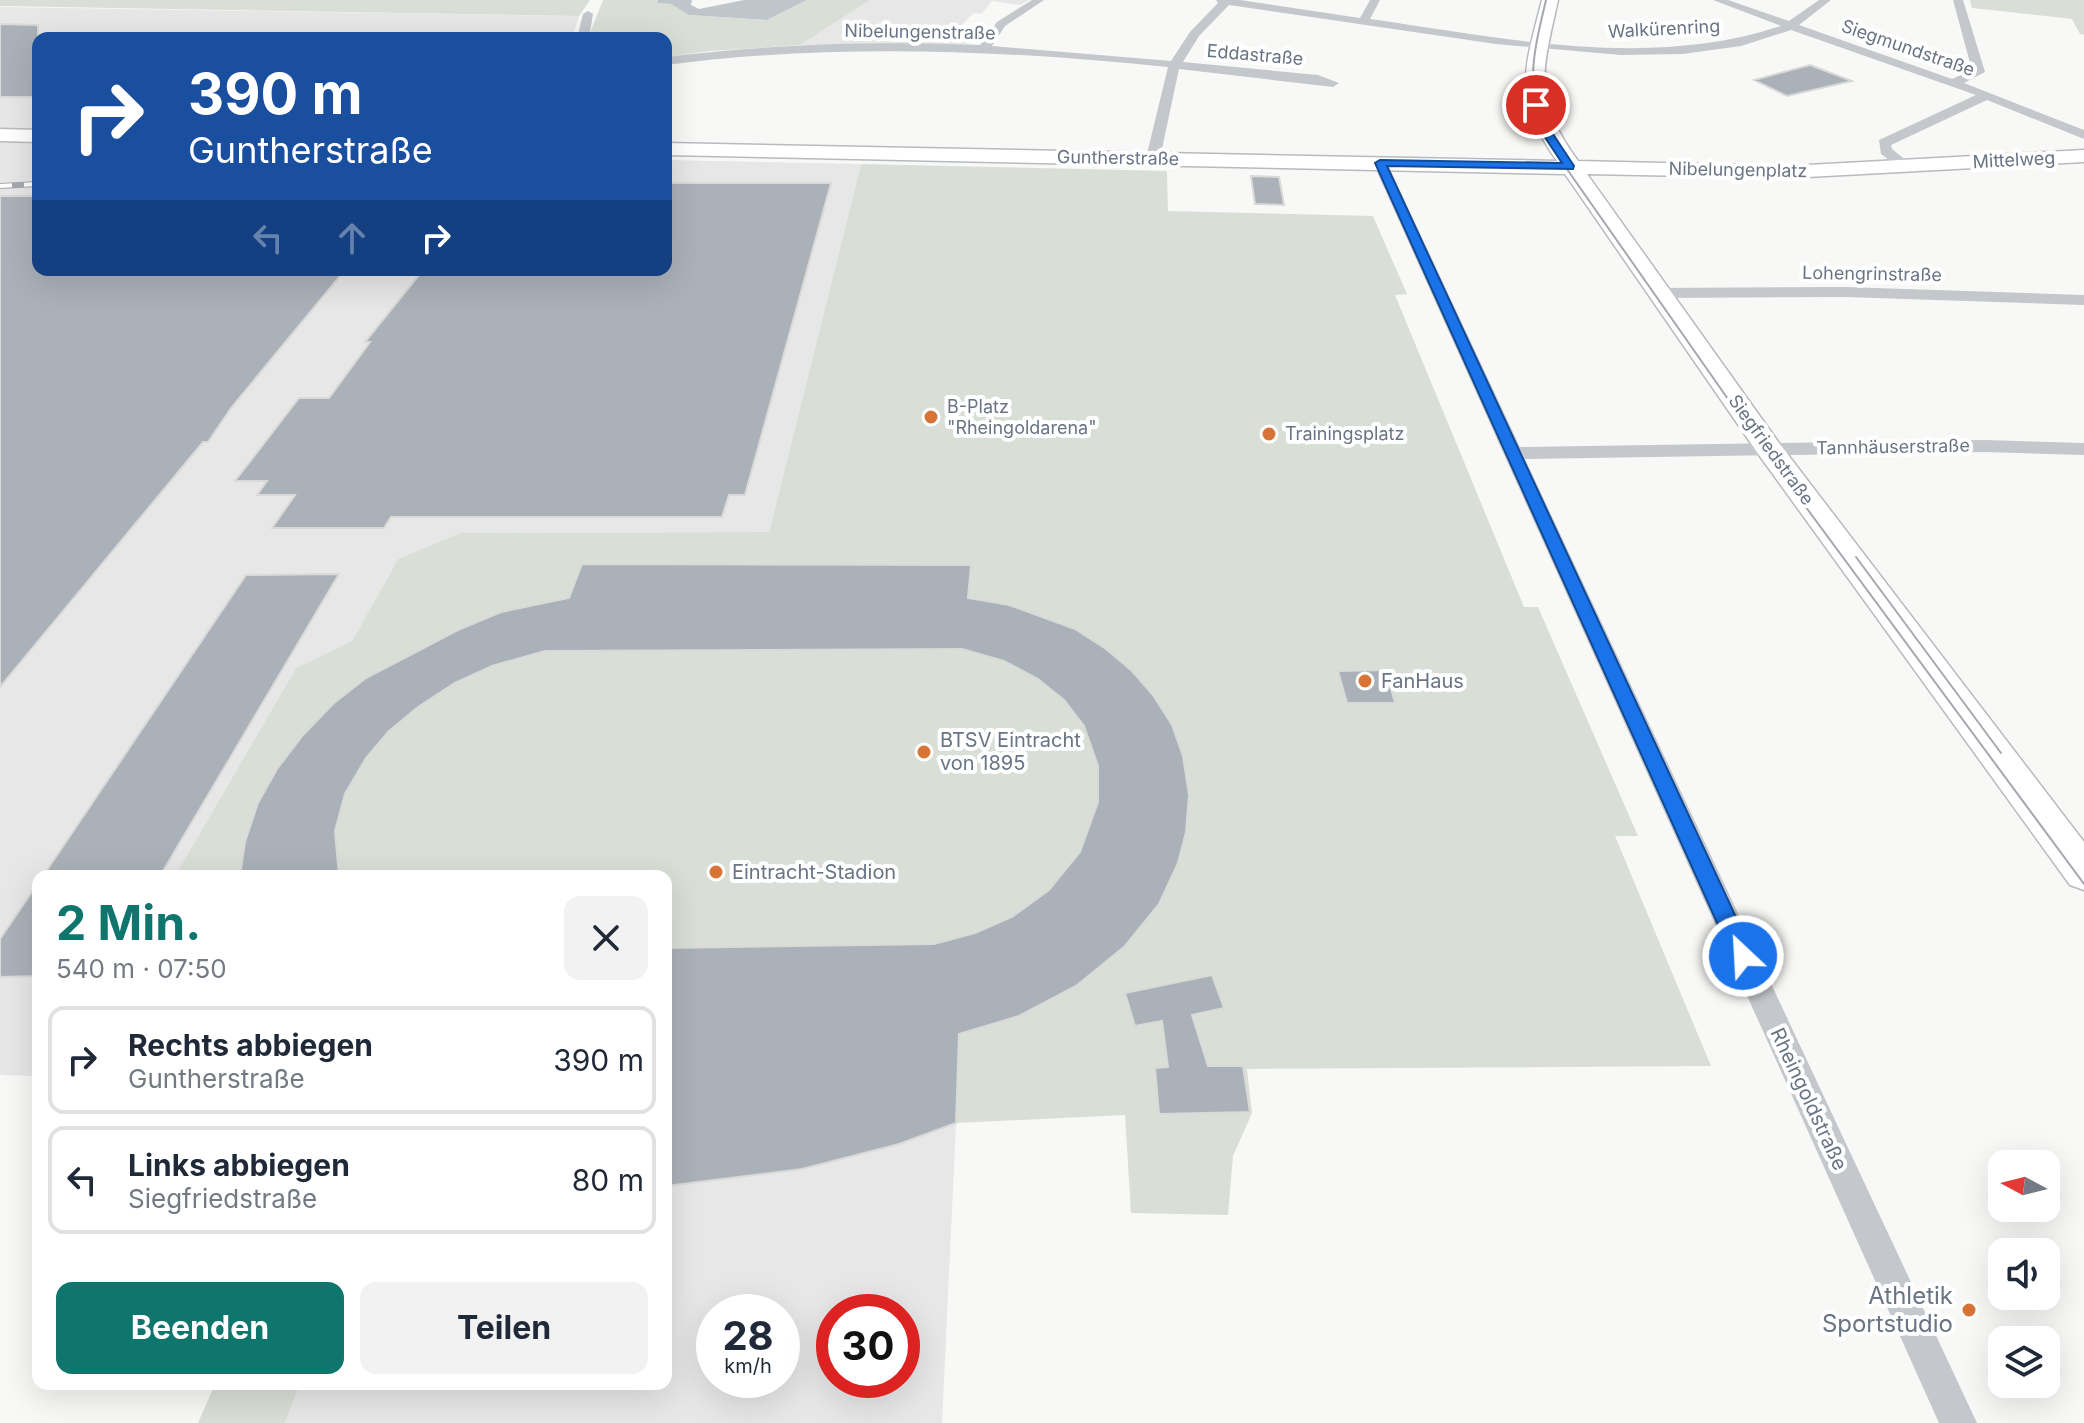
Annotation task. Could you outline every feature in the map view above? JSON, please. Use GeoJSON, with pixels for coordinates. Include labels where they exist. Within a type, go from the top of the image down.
{"type":"FeatureCollection","features":[{"type":"Feature","properties":{"kind":"street"},"geometry":{"type":"LineString","coordinates":[[983,50],[1001,24],[1039,0]]}},
{"type":"Feature","properties":{"kind":"street"},"geometry":{"type":"LineString","coordinates":[[1153,158],[1174,66],[1196,32],[1224,0]]}},
{"type":"Feature","properties":{"kind":"street","name":"Walkürenring"},"geometry":{"type":"LineString","coordinates":[[1224,0],[1540,46],[1617,51],[1696,48],[1741,41],[1791,26],[1826,0]]}},
{"type":"Feature","properties":{"kind":"street"},"geometry":{"type":"LineString","coordinates":[[1364,21],[1375,0]]}},
{"type":"Feature","properties":{"kind":"street","name":"Siegfriedstraße"},"geometry":{"type":"LineString","coordinates":[[1550,0],[1532,77],[1536,105],[1546,131],[1769,449],[2084,873]]}},
{"type":"Feature","properties":{"kind":"street","name":"Siegmundstraße"},"geometry":{"type":"LineString","coordinates":[[1718,0],[1987,95],[2084,135]]}},
{"type":"Feature","properties":{"kind":"street"},"geometry":{"type":"LineString","coordinates":[[1952,83],[1979,73],[1958,0]]}},
{"type":"Feature","properties":{"kind":"street"},"geometry":{"type":"LineString","coordinates":[[584,32],[588,14]]}},
{"type":"Feature","properties":{"kind":"street","name":"Nibelungenstraße"},"geometry":{"type":"LineString","coordinates":[[672,60],[802,49],[983,50],[1174,66]]}},
{"type":"Feature","properties":{"kind":"street","name":"Eddastraße"},"geometry":{"type":"LineString","coordinates":[[1174,66],[1333,83]]}},
{"type":"Feature","properties":{"kind":"street"},"geometry":{"type":"LineString","coordinates":[[1906,166],[1886,151],[1884,143],[1987,95]]}},
{"type":"Feature","properties":{"kind":"street"},"geometry":{"type":"LineString","coordinates":[[0,135],[32,136]]}},
{"type":"Feature","properties":{"kind":"street","name":"Guntherstraße"},"geometry":{"type":"LineString","coordinates":[[672,149],[1569,166]]}},
{"type":"Feature","properties":{"kind":"street","name":"Mittelweg"},"geometry":{"type":"LineString","coordinates":[[1944,164],[2084,156]]}},
{"type":"Feature","properties":{"kind":"street","name":"Rheingoldstraße"},"geometry":{"type":"LineString","coordinates":[[1380,163],[1958,1423]]}},
{"type":"Feature","properties":{"kind":"street","name":"Nibelungenplatz"},"geometry":{"type":"LineString","coordinates":[[1569,166],[1789,172],[1944,164]]}},
{"type":"Feature","properties":{"kind":"street","name":"Lohengrinstraße"},"geometry":{"type":"LineString","coordinates":[[1660,293],[1845,292],[2084,300]]}},
{"type":"Feature","properties":{"kind":"street","name":"Tannhäuserstraße"},"geometry":{"type":"LineString","coordinates":[[1511,453],[1985,446],[2084,449]]}},
{"type":"Feature","properties":{"kind":"shaded area"},"geometry":{"type":"Polygon","coordinates":[[[0,0],[590,0],[579,16],[0,6],[0,0]]]}},
{"type":"Feature","properties":{"kind":"shaded area"},"geometry":{"type":"Polygon","coordinates":[[[603,0],[658,0],[657,3],[671,4],[690,15],[767,20],[807,0],[870,0],[800,45],[672,56],[672,32],[590,32],[603,0]]]}},
{"type":"Feature","properties":{"kind":"shaded area"},"geometry":{"type":"Polygon","coordinates":[[[658,0],[692,0],[691,5],[699,9],[744,0],[807,0],[767,20],[689,15],[671,4],[657,3],[658,0]]]}},
{"type":"Feature","properties":{"kind":"shaded area"},"geometry":{"type":"Polygon","coordinates":[[[870,0],[1029,0],[1020,5],[992,1],[981,14],[973,13],[959,28],[951,27],[946,32],[973,36],[969,44],[800,45],[870,0]]]}},
{"type":"Feature","properties":{"kind":"shaded area"},"geometry":{"type":"Polygon","coordinates":[[[1970,0],[2084,0],[2084,35],[2080,34],[2072,19],[1972,8],[1970,0]]]}},
{"type":"Feature","properties":{"kind":"shaded area"},"geometry":{"type":"Polygon","coordinates":[[[0,7],[579,16],[574,32],[32,32],[32,276],[672,276],[672,160],[861,164],[769,532],[460,533],[398,559],[352,641],[296,668],[178,870],[32,870],[32,1076],[0,1075],[0,7]]]}},
{"type":"Feature","properties":{"kind":"shaded area","name":"BTSV Eintracht von 1895"},"geometry":{"type":"Polygon","coordinates":[[[861,164],[1167,171],[1168,211],[1373,216],[1407,294],[1395,295],[1524,607],[1538,607],[1638,836],[1615,836],[1711,1066],[1247,1069],[1252,1113],[1233,1156],[1228,1215],[1131,1213],[1125,1115],[956,1123],[899,1144],[802,1169],[672,1184],[672,870],[178,870],[296,668],[352,641],[398,559],[460,533],[769,532],[861,164]]]}},
{"type":"Feature","properties":{"kind":"shaded area"},"geometry":{"type":"Polygon","coordinates":[[[956,1123],[942,1423],[285,1423],[298,1390],[672,1390],[672,1184],[802,1169],[899,1144],[956,1123]]]}},
{"type":"Feature","properties":{"kind":"shaded area"},"geometry":{"type":"Polygon","coordinates":[[[212,1390],[298,1390],[285,1423],[198,1423],[212,1390]]]}},
{"type":"Feature","properties":{"kind":"building"},"geometry":{"type":"Polygon","coordinates":[[[0,24],[38,25],[38,32],[32,32],[32,97],[0,97],[0,24]]]}},
{"type":"Feature","properties":{"kind":"building"},"geometry":{"type":"Polygon","coordinates":[[[1810,65],[1852,81],[1787,96],[1754,80],[1810,65]]]}},
{"type":"Feature","properties":{"kind":"building"},"geometry":{"type":"Polygon","coordinates":[[[1251,176],[1279,177],[1284,205],[1255,204],[1251,176]]]}},
{"type":"Feature","properties":{"kind":"building"},"geometry":{"type":"Polygon","coordinates":[[[672,183],[831,183],[745,495],[729,495],[722,517],[391,517],[384,528],[272,528],[295,495],[257,495],[267,481],[235,481],[299,398],[329,398],[370,342],[365,342],[418,276],[672,276],[672,183]]]}},
{"type":"Feature","properties":{"kind":"building"},"geometry":{"type":"Polygon","coordinates":[[[0,196],[32,196],[32,276],[340,276],[231,408],[208,442],[203,442],[0,687],[0,196]]]}},
{"type":"Feature","properties":{"kind":"building"},"geometry":{"type":"Polygon","coordinates":[[[582,564],[971,565],[968,598],[1009,605],[1075,629],[1132,671],[1153,695],[1172,725],[1183,756],[1189,795],[1186,832],[1178,863],[1159,904],[1125,946],[1076,986],[1019,1016],[959,1034],[956,1123],[899,1144],[802,1169],[672,1185],[672,948],[934,944],[975,933],[1012,917],[1049,890],[1080,852],[1098,802],[1098,766],[1084,726],[1064,700],[1038,679],[1004,661],[962,649],[545,651],[492,666],[455,683],[389,731],[366,758],[345,794],[335,831],[338,870],[241,870],[245,842],[258,803],[277,769],[303,735],[334,703],[366,678],[458,630],[501,612],[569,598],[582,564]]]}},
{"type":"Feature","properties":{"kind":"building"},"geometry":{"type":"Polygon","coordinates":[[[339,574],[164,870],[47,870],[246,575],[339,574]]]}},
{"type":"Feature","properties":{"kind":"building","name":"FanHaus"},"geometry":{"type":"Polygon","coordinates":[[[1386,670],[1395,703],[1347,703],[1338,671],[1386,670]]]}},
{"type":"Feature","properties":{"kind":"building"},"geometry":{"type":"Polygon","coordinates":[[[32,892],[32,976],[0,977],[0,939],[32,892]]]}},
{"type":"Feature","properties":{"kind":"building"},"geometry":{"type":"Polygon","coordinates":[[[1212,975],[1224,1008],[1192,1015],[1208,1066],[1243,1066],[1250,1112],[1159,1114],[1155,1068],[1168,1067],[1162,1021],[1135,1026],[1125,993],[1212,975]]]}},
{"type":"Feature","properties":{"kind":"tram line"},"geometry":{"type":"LineString","coordinates":[[1546,0],[1537,38],[1533,88],[1540,123],[1548,142],[1763,449],[2084,884]]}},
{"type":"Feature","properties":{"kind":"tram line"},"geometry":{"type":"LineString","coordinates":[[1856,557],[2001,753]]}},
{"type":"Feature","properties":{"kind":"railway"},"geometry":{"type":"LineString","coordinates":[[0,186],[32,184]]}},
{"type":"Feature","properties":{"kind":"place","name":"B-Platz \"Rheingoldarena\""},"geometry":{"type":"Point","coordinates":[931,417]}},
{"type":"Feature","properties":{"kind":"place","name":"Trainingsplatz"},"geometry":{"type":"Point","coordinates":[1269,434]}},
{"type":"Feature","properties":{"kind":"place","name":"FanHaus"},"geometry":{"type":"Point","coordinates":[1365,681]}},
{"type":"Feature","properties":{"kind":"place","name":"BTSV Eintracht von 1895"},"geometry":{"type":"Point","coordinates":[924,752]}},
{"type":"Feature","properties":{"kind":"place","name":"Eintracht-Stadion"},"geometry":{"type":"Point","coordinates":[716,872]}},
{"type":"Feature","properties":{"kind":"place","name":"Athletik Sportstudio"},"geometry":{"type":"Point","coordinates":[1969,1310]}},
{"type":"Feature","properties":{"kind":"route"},"geometry":{"type":"LineString","coordinates":[[1536,105],[1546,131],[1569,166],[1380,163],[1743,956]]}}]}
